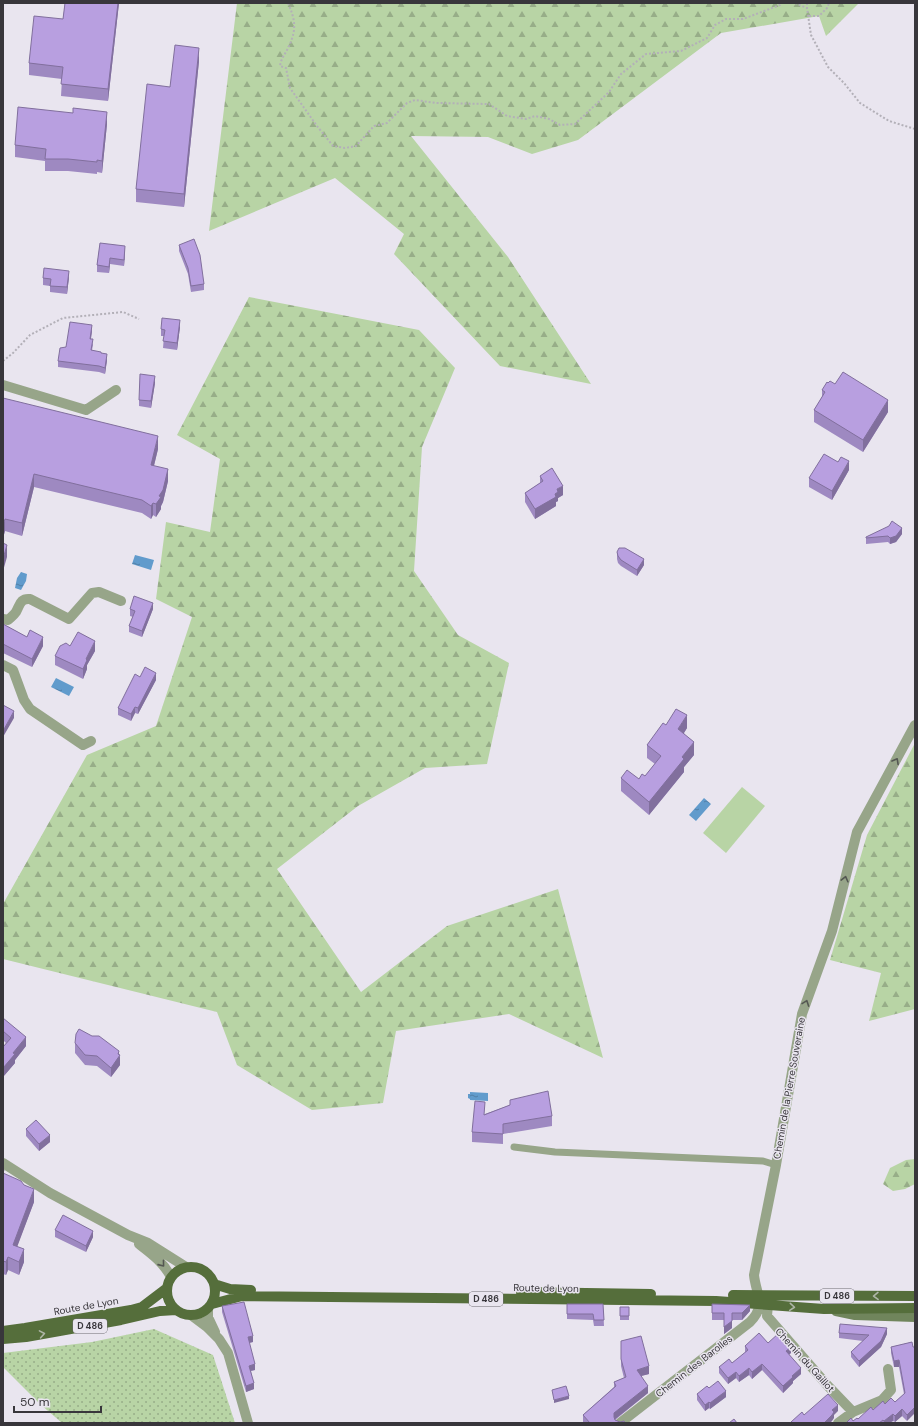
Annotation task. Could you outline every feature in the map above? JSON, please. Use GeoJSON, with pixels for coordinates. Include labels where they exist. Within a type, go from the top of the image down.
{"type":"FeatureCollection","features":[{"type":"Feature","properties":{"kind":"main road"},"geometry":{"type":"LineString","coordinates":[[186,1267],[200,1268],[211,1277],[214,1284],[214,1297],[210,1306],[203,1312],[191,1315],[176,1310],[168,1300],[167,1288],[171,1278],[178,1271],[186,1267]]}},
{"type":"Feature","properties":{"kind":"main road","name":"Route de Lyon"},"geometry":{"type":"LineString","coordinates":[[214,1284],[230,1289],[240,1290],[762,1301]]}},
{"type":"Feature","properties":{"kind":"main road","name":"Route de Lyon"},"geometry":{"type":"LineString","coordinates":[[3,1331],[31,1328],[131,1310],[142,1307],[167,1288]]}},
{"type":"Feature","properties":{"kind":"main road","name":"Route de Lyon"},"geometry":{"type":"LineString","coordinates":[[210,1306],[242,1296],[762,1301]]}},
{"type":"Feature","properties":{"kind":"main road","name":"D 486"},"geometry":{"type":"LineString","coordinates":[[762,1301],[915,1296]]}},
{"type":"Feature","properties":{"kind":"main road","name":"D 486"},"geometry":{"type":"LineString","coordinates":[[762,1301],[824,1309],[915,1308]]}},
{"type":"Feature","properties":{"kind":"main road","name":"Route de Lyon"},"geometry":{"type":"LineString","coordinates":[[3,1339],[26,1337],[121,1320],[160,1311],[176,1310]]}},
{"type":"Feature","properties":{"kind":"street"},"geometry":{"type":"LineString","coordinates":[[3,385],[86,410],[116,390]]}},
{"type":"Feature","properties":{"kind":"street"},"geometry":{"type":"LineString","coordinates":[[3,619],[8,620],[17,611],[22,600],[25,599],[30,599],[69,619],[92,593],[99,592],[107,594],[120,601]]}},
{"type":"Feature","properties":{"kind":"street"},"geometry":{"type":"LineString","coordinates":[[3,665],[13,670],[24,700],[30,708],[83,745],[91,741]]}},
{"type":"Feature","properties":{"kind":"street","name":"Chemin de la Pierre Souveraine"},"geometry":{"type":"LineString","coordinates":[[762,1301],[755,1284],[754,1275],[776,1165],[802,1014],[832,931],[857,832],[915,725]]}},
{"type":"Feature","properties":{"kind":"street"},"geometry":{"type":"LineString","coordinates":[[3,1163],[50,1193],[128,1235],[148,1243],[186,1267]]}},
{"type":"Feature","properties":{"kind":"street"},"geometry":{"type":"LineString","coordinates":[[128,1235],[158,1259],[163,1264],[171,1278]]}},
{"type":"Feature","properties":{"kind":"street","name":"Chemin du Gaillot"},"geometry":{"type":"LineString","coordinates":[[762,1301],[767,1316],[828,1386],[853,1412]]}},
{"type":"Feature","properties":{"kind":"street","name":"Chemin des Barolles"},"geometry":{"type":"LineString","coordinates":[[620,1423],[750,1322],[757,1315],[762,1301]]}},
{"type":"Feature","properties":{"kind":"street"},"geometry":{"type":"LineString","coordinates":[[210,1306],[208,1317],[228,1353],[248,1423]]}},
{"type":"Feature","properties":{"kind":"street"},"geometry":{"type":"LineString","coordinates":[[824,1309],[855,1315],[915,1317]]}},
{"type":"Feature","properties":{"kind":"street"},"geometry":{"type":"LineString","coordinates":[[191,1315],[207,1327],[219,1339]]}},
{"type":"Feature","properties":{"kind":"street"},"geometry":{"type":"LineString","coordinates":[[838,1423],[853,1412],[882,1400],[890,1390],[888,1369]]}},
{"type":"Feature","properties":{"kind":"lane"},"geometry":{"type":"LineString","coordinates":[[514,1147],[555,1152],[763,1161],[776,1165]]}},
{"type":"Feature","properties":{"kind":"path"},"geometry":{"type":"LineString","coordinates":[[288,3],[293,13],[296,27],[290,45],[281,60],[280,66],[286,68],[290,88],[317,126],[333,146],[345,148],[356,146],[374,126],[387,123],[407,103],[415,100],[436,103],[490,104],[507,116],[526,119],[535,116],[549,119],[560,125],[575,124],[609,92],[622,74],[646,54],[681,52],[707,38],[715,25],[726,19],[743,19],[780,5],[781,3]]}},
{"type":"Feature","properties":{"kind":"path"},"geometry":{"type":"LineString","coordinates":[[795,3],[807,8]]}},
{"type":"Feature","properties":{"kind":"path"},"geometry":{"type":"LineString","coordinates":[[807,3],[811,35],[828,67],[844,83],[860,103],[889,121],[915,129]]}},
{"type":"Feature","properties":{"kind":"path"},"geometry":{"type":"LineString","coordinates":[[809,16],[819,16],[827,8],[829,3]]}},
{"type":"Feature","properties":{"kind":"path"},"geometry":{"type":"LineString","coordinates":[[3,361],[30,335],[63,318],[122,312],[139,319]]}},
{"type":"Feature","properties":{"kind":"green space"},"geometry":{"type":"Polygon","coordinates":[[[237,3],[859,3],[826,36],[819,16],[721,33],[578,140],[532,154],[488,137],[411,136],[508,257],[591,384],[500,366],[394,254],[404,234],[335,178],[209,231],[237,3]]]}},
{"type":"Feature","properties":{"kind":"green space"},"geometry":{"type":"Polygon","coordinates":[[[249,297],[419,330],[455,368],[422,447],[414,571],[458,635],[509,663],[487,764],[425,768],[358,806],[277,869],[361,992],[447,926],[558,889],[603,1058],[509,1014],[396,1031],[383,1103],[312,1110],[237,1065],[217,1012],[3,959],[3,904],[87,755],[156,726],[192,617],[156,599],[166,522],[210,532],[220,459],[177,435],[249,297]]]}},
{"type":"Feature","properties":{"kind":"green space"},"geometry":{"type":"Polygon","coordinates":[[[915,743],[915,1009],[869,1021],[881,973],[830,960],[867,835],[915,743]]]}},
{"type":"Feature","properties":{"kind":"green space"},"geometry":{"type":"Polygon","coordinates":[[[742,787],[765,806],[726,853],[703,833],[742,787]]]}},
{"type":"Feature","properties":{"kind":"green space"},"geometry":{"type":"Polygon","coordinates":[[[915,1159],[915,1184],[905,1189],[893,1191],[883,1184],[890,1168],[906,1160],[915,1159]]]}},
{"type":"Feature","properties":{"kind":"green space"},"geometry":{"type":"Polygon","coordinates":[[[154,1329],[213,1355],[235,1423],[62,1423],[40,1404],[3,1367],[3,1353],[92,1342],[154,1329]]]}},
{"type":"Feature","properties":{"kind":"water"},"geometry":{"type":"Polygon","coordinates":[[[135,555],[154,560],[151,570],[132,564],[135,555]]]}},
{"type":"Feature","properties":{"kind":"water"},"geometry":{"type":"Polygon","coordinates":[[[21,572],[27,574],[26,581],[21,590],[15,588],[17,578],[21,572]]]}},
{"type":"Feature","properties":{"kind":"water"},"geometry":{"type":"Polygon","coordinates":[[[56,678],[74,687],[69,696],[51,687],[56,678]]]}},
{"type":"Feature","properties":{"kind":"water"},"geometry":{"type":"Polygon","coordinates":[[[704,798],[711,804],[696,821],[689,815],[704,798]]]}},
{"type":"Feature","properties":{"kind":"water"},"geometry":{"type":"Polygon","coordinates":[[[470,1092],[488,1093],[488,1101],[470,1100],[468,1098],[468,1094],[470,1094],[470,1092]]]}},
{"type":"Feature","properties":{"kind":"building"},"geometry":{"type":"Polygon","coordinates":[[[65,3],[118,3],[108,89],[61,84],[63,67],[29,63],[34,16],[63,19],[65,3]]]}},
{"type":"Feature","properties":{"kind":"building"},"geometry":{"type":"Polygon","coordinates":[[[175,45],[199,48],[184,194],[136,189],[147,84],[170,87],[175,45]]]}},
{"type":"Feature","properties":{"kind":"building"},"geometry":{"type":"Polygon","coordinates":[[[18,107],[73,113],[73,108],[107,112],[102,161],[45,159],[46,149],[15,145],[18,107]]]}},
{"type":"Feature","properties":{"kind":"building"},"geometry":{"type":"Polygon","coordinates":[[[194,239],[200,255],[204,284],[191,286],[188,268],[179,245],[194,239]]]}},
{"type":"Feature","properties":{"kind":"building"},"geometry":{"type":"Polygon","coordinates":[[[100,243],[125,246],[124,260],[110,258],[109,267],[97,265],[100,243]]]}},
{"type":"Feature","properties":{"kind":"building"},"geometry":{"type":"Polygon","coordinates":[[[44,268],[69,271],[67,287],[50,286],[51,279],[43,278],[44,268]]]}},
{"type":"Feature","properties":{"kind":"building"},"geometry":{"type":"Polygon","coordinates":[[[162,318],[180,320],[177,343],[163,341],[165,330],[161,329],[162,318]]]}},
{"type":"Feature","properties":{"kind":"building"},"geometry":{"type":"Polygon","coordinates":[[[70,322],[92,325],[90,339],[93,339],[91,350],[107,354],[105,368],[58,361],[60,348],[66,347],[70,322]]]}},
{"type":"Feature","properties":{"kind":"building"},"geometry":{"type":"Polygon","coordinates":[[[843,372],[888,400],[863,440],[814,410],[825,392],[822,390],[827,382],[828,383],[830,381],[835,384],[843,372]]]}},
{"type":"Feature","properties":{"kind":"building"},"geometry":{"type":"Polygon","coordinates":[[[140,374],[155,376],[151,401],[139,400],[140,374]]]}},
{"type":"Feature","properties":{"kind":"building"},"geometry":{"type":"Polygon","coordinates":[[[3,398],[158,436],[151,465],[168,469],[163,490],[159,496],[161,497],[156,504],[153,503],[151,506],[142,500],[34,474],[22,523],[5,519],[3,525],[3,398]]]}},
{"type":"Feature","properties":{"kind":"building"},"geometry":{"type":"Polygon","coordinates":[[[824,454],[838,462],[841,457],[849,461],[832,491],[809,478],[824,454]]]}},
{"type":"Feature","properties":{"kind":"building"},"geometry":{"type":"Polygon","coordinates":[[[552,468],[563,486],[557,489],[558,492],[555,494],[556,497],[535,509],[525,493],[543,481],[540,476],[552,468]]]}},
{"type":"Feature","properties":{"kind":"building"},"geometry":{"type":"Polygon","coordinates":[[[892,521],[902,528],[896,536],[890,538],[888,536],[866,538],[889,526],[892,521]]]}},
{"type":"Feature","properties":{"kind":"building"},"geometry":{"type":"Polygon","coordinates":[[[3,543],[7,545],[3,559],[3,543]]]}},
{"type":"Feature","properties":{"kind":"building"},"geometry":{"type":"Polygon","coordinates":[[[619,548],[625,548],[644,559],[637,570],[621,560],[617,552],[619,548]]]}},
{"type":"Feature","properties":{"kind":"building"},"geometry":{"type":"Polygon","coordinates":[[[134,596],[153,603],[142,631],[129,626],[135,611],[130,609],[134,596]]]}},
{"type":"Feature","properties":{"kind":"building"},"geometry":{"type":"Polygon","coordinates":[[[3,624],[27,637],[30,630],[43,637],[32,659],[3,644],[3,624]]]}},
{"type":"Feature","properties":{"kind":"building"},"geometry":{"type":"Polygon","coordinates":[[[78,632],[95,641],[83,669],[55,656],[60,646],[66,643],[70,646],[78,632]]]}},
{"type":"Feature","properties":{"kind":"building"},"geometry":{"type":"Polygon","coordinates":[[[145,667],[156,673],[138,708],[135,707],[131,714],[118,708],[135,674],[140,677],[145,667]]]}},
{"type":"Feature","properties":{"kind":"building"},"geometry":{"type":"Polygon","coordinates":[[[3,705],[14,711],[3,731],[3,705]]]}},
{"type":"Feature","properties":{"kind":"building"},"geometry":{"type":"Polygon","coordinates":[[[676,709],[687,715],[678,729],[694,742],[682,757],[684,759],[649,802],[621,778],[627,770],[639,779],[642,774],[645,776],[661,756],[647,745],[663,723],[666,725],[676,709]]]}},
{"type":"Feature","properties":{"kind":"building"},"geometry":{"type":"Polygon","coordinates":[[[3,1018],[26,1037],[13,1053],[15,1054],[3,1068],[3,1047],[11,1038],[3,1031],[3,1018]]]}},
{"type":"Feature","properties":{"kind":"building"},"geometry":{"type":"Polygon","coordinates":[[[79,1029],[92,1036],[99,1036],[119,1051],[118,1054],[120,1055],[111,1068],[97,1056],[85,1055],[75,1043],[76,1034],[79,1029]]]}},
{"type":"Feature","properties":{"kind":"building"},"geometry":{"type":"Polygon","coordinates":[[[548,1091],[552,1116],[503,1124],[503,1134],[472,1132],[475,1101],[485,1102],[484,1115],[510,1105],[510,1100],[548,1091]]]}},
{"type":"Feature","properties":{"kind":"building"},"geometry":{"type":"Polygon","coordinates":[[[36,1120],[50,1135],[39,1144],[26,1129],[36,1120]]]}},
{"type":"Feature","properties":{"kind":"building"},"geometry":{"type":"Polygon","coordinates":[[[3,1173],[34,1189],[13,1245],[24,1249],[19,1262],[8,1257],[6,1262],[3,1261],[3,1173]]]}},
{"type":"Feature","properties":{"kind":"building"},"geometry":{"type":"Polygon","coordinates":[[[63,1215],[93,1231],[86,1246],[55,1230],[63,1215]]]}},
{"type":"Feature","properties":{"kind":"building"},"geometry":{"type":"Polygon","coordinates":[[[244,1302],[253,1336],[248,1337],[255,1364],[249,1366],[254,1383],[246,1386],[222,1306],[244,1302]]]}},
{"type":"Feature","properties":{"kind":"building"},"geometry":{"type":"Polygon","coordinates":[[[567,1304],[603,1304],[604,1320],[594,1320],[593,1314],[567,1314],[567,1304]]]}},
{"type":"Feature","properties":{"kind":"building"},"geometry":{"type":"Polygon","coordinates":[[[712,1304],[750,1305],[742,1313],[732,1313],[732,1321],[724,1327],[724,1313],[712,1313],[712,1304]]]}},
{"type":"Feature","properties":{"kind":"building"},"geometry":{"type":"Polygon","coordinates":[[[620,1307],[629,1307],[629,1316],[620,1316],[620,1307]]]}},
{"type":"Feature","properties":{"kind":"building"},"geometry":{"type":"Polygon","coordinates":[[[840,1324],[887,1328],[881,1341],[859,1361],[851,1352],[869,1335],[839,1333],[840,1324]]]}},
{"type":"Feature","properties":{"kind":"building"},"geometry":{"type":"Polygon","coordinates":[[[759,1333],[768,1343],[779,1333],[791,1347],[786,1351],[801,1368],[783,1386],[762,1364],[752,1372],[749,1368],[739,1376],[736,1372],[728,1378],[719,1367],[729,1359],[732,1363],[748,1350],[745,1346],[759,1333]]]}},
{"type":"Feature","properties":{"kind":"building"},"geometry":{"type":"Polygon","coordinates":[[[641,1336],[649,1366],[637,1370],[648,1386],[614,1413],[615,1420],[620,1422],[624,1421],[625,1423],[590,1423],[583,1415],[616,1386],[614,1382],[626,1377],[621,1359],[621,1341],[641,1336]]]}},
{"type":"Feature","properties":{"kind":"building"},"geometry":{"type":"Polygon","coordinates":[[[912,1342],[913,1347],[915,1347],[915,1407],[907,1415],[902,1409],[895,1416],[893,1414],[879,1423],[846,1423],[851,1418],[853,1421],[857,1418],[858,1419],[871,1407],[873,1410],[883,1401],[885,1404],[891,1398],[895,1402],[905,1393],[899,1360],[894,1361],[891,1347],[912,1342]]]}},
{"type":"Feature","properties":{"kind":"building"},"geometry":{"type":"Polygon","coordinates":[[[718,1381],[726,1391],[705,1405],[697,1394],[707,1386],[709,1388],[718,1381]]]}},
{"type":"Feature","properties":{"kind":"building"},"geometry":{"type":"Polygon","coordinates":[[[566,1386],[569,1396],[554,1400],[552,1390],[566,1386]]]}},
{"type":"Feature","properties":{"kind":"building"},"geometry":{"type":"Polygon","coordinates":[[[828,1394],[838,1405],[832,1410],[834,1412],[824,1423],[791,1422],[802,1412],[804,1415],[828,1394]]]}},
{"type":"Feature","properties":{"kind":"building"},"geometry":{"type":"Polygon","coordinates":[[[734,1419],[737,1423],[729,1423],[734,1419]]]}}]}
